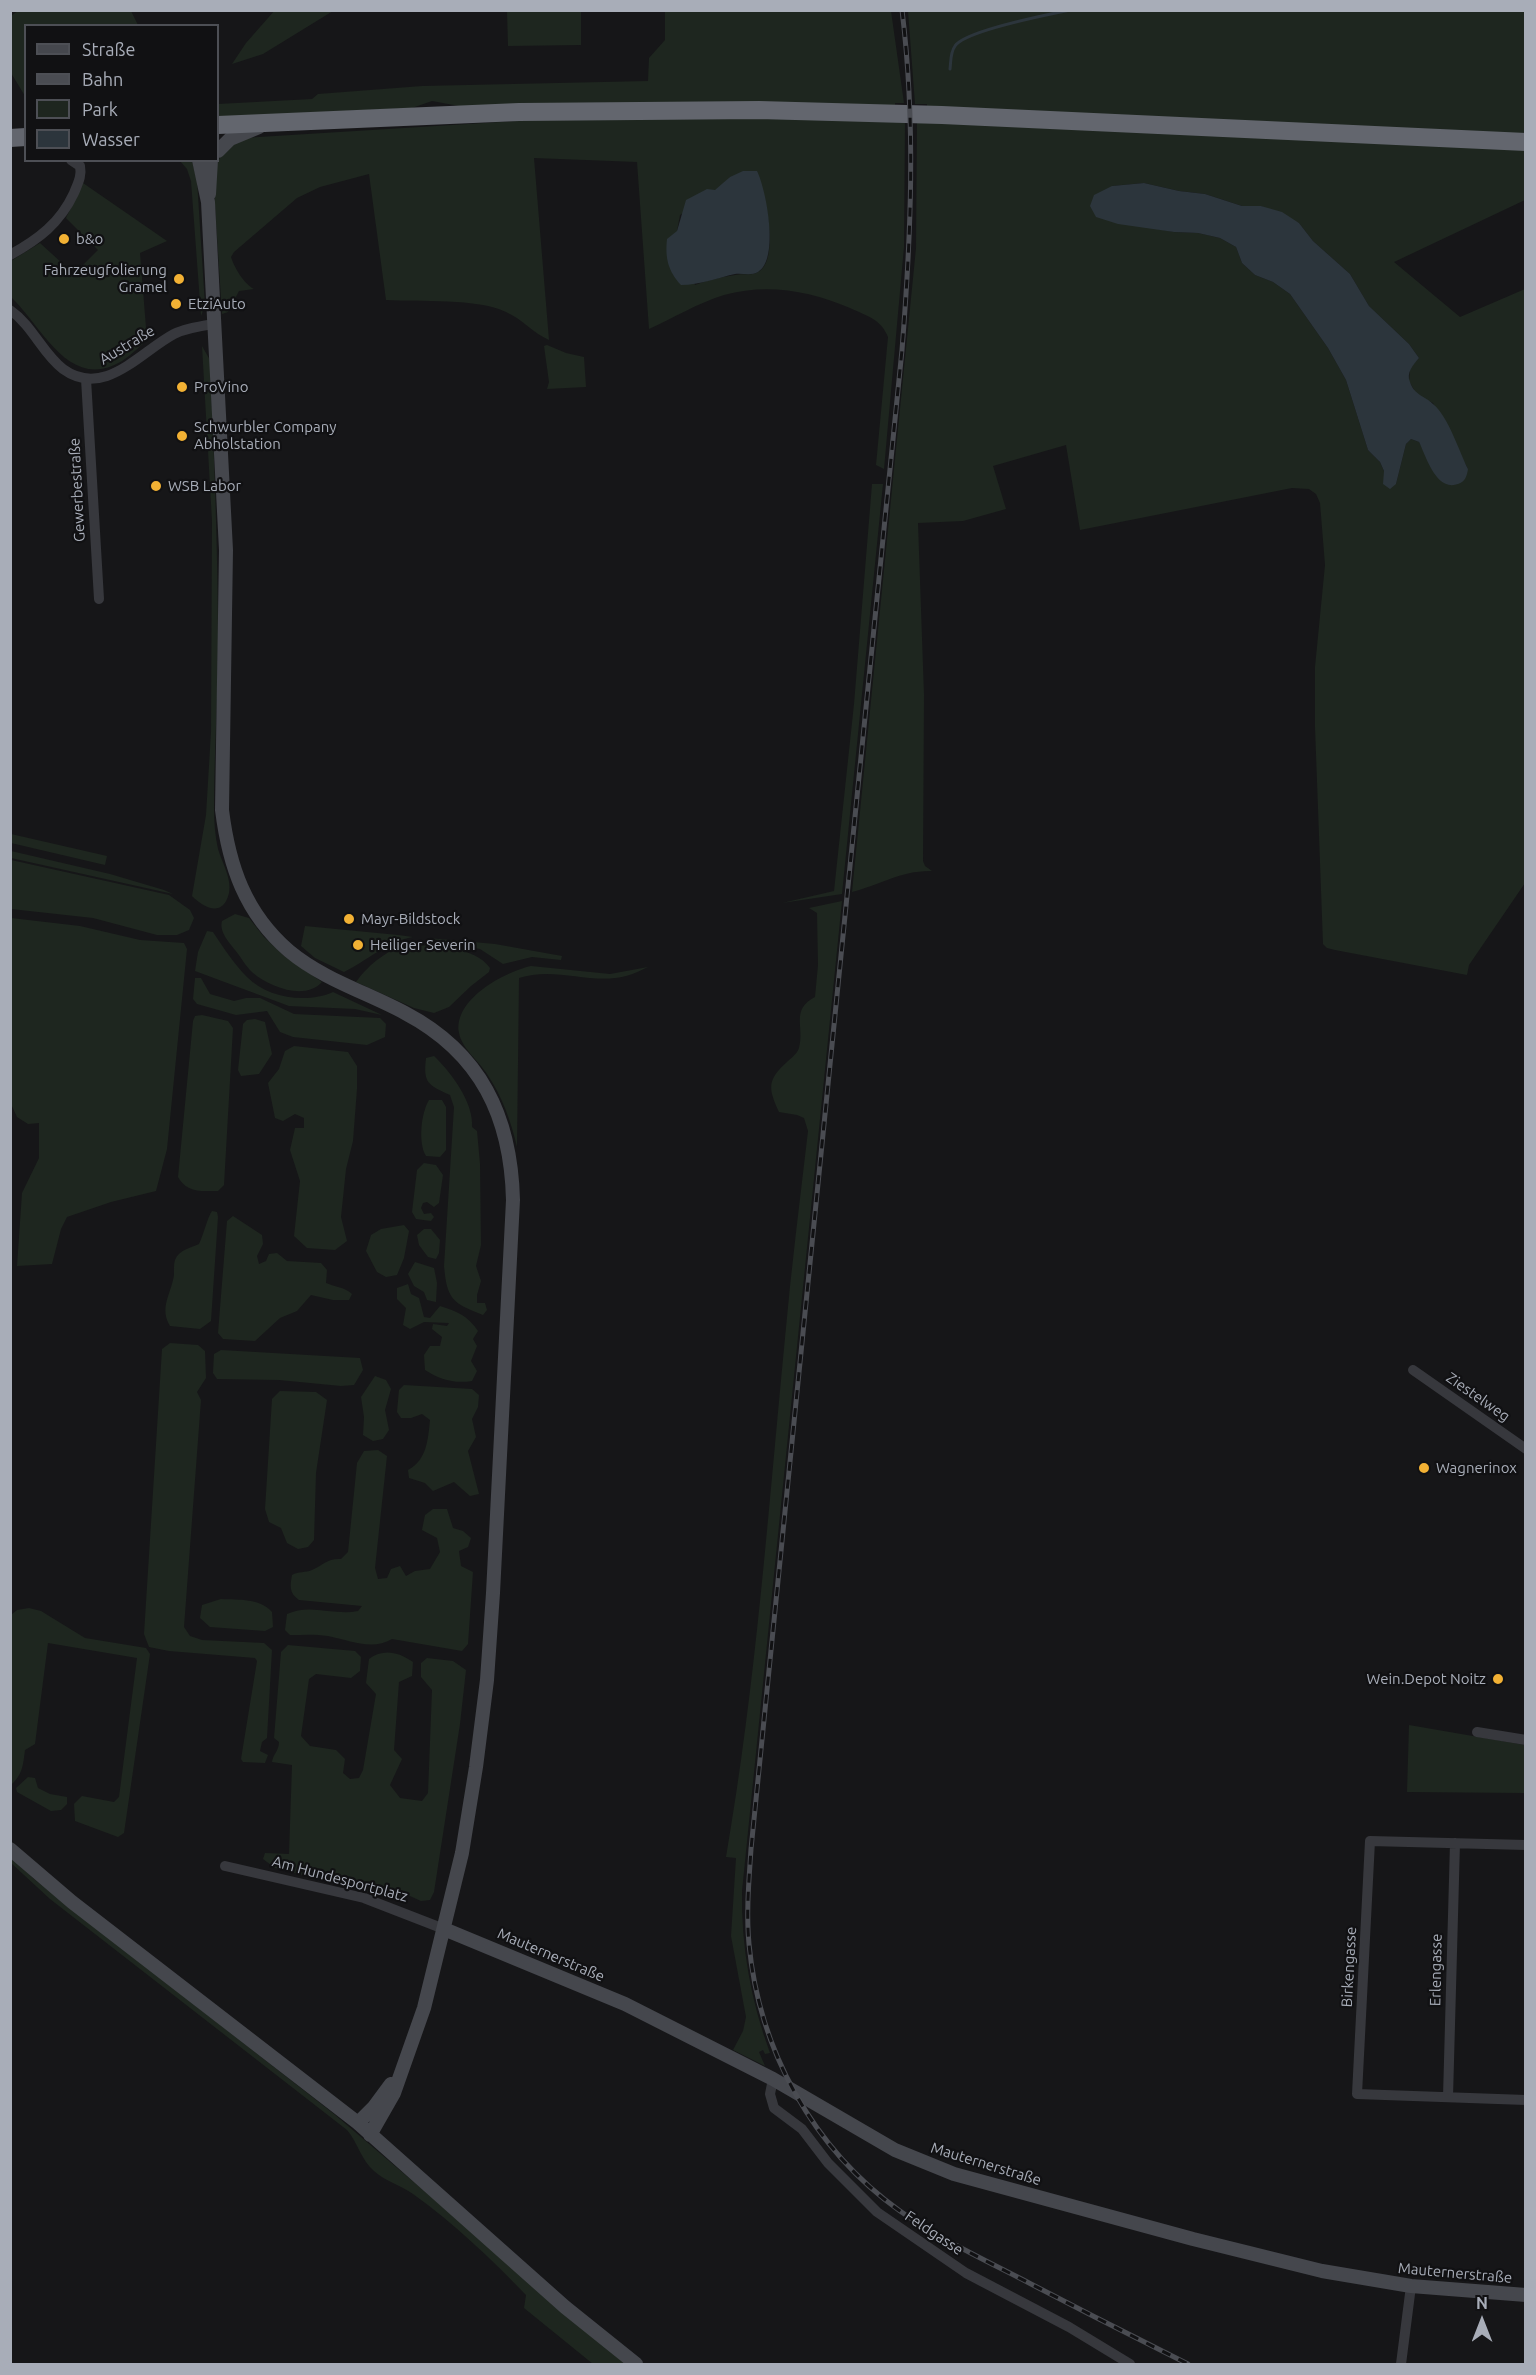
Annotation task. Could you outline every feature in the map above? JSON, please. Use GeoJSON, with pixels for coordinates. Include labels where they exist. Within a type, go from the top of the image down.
{"type":"FeatureCollection","features":[{"type":"Feature","properties":{"kind":"highway"},"geometry":{"type":"LineString","coordinates":[[219,125],[519,112],[759,110],[954,116],[1526,142]]}},
{"type":"Feature","properties":{"kind":"main road"},"geometry":{"type":"LineString","coordinates":[[219,149],[230,139],[249,130],[279,122]]}},
{"type":"Feature","properties":{"kind":"main road"},"geometry":{"type":"LineString","coordinates":[[207,162],[226,550],[222,810],[226,845],[234,873],[246,898],[270,932],[289,950],[332,979],[422,1023],[438,1033],[465,1059],[496,1105],[505,1133],[512,1169],[513,1200],[508,1313],[487,1680],[477,1767],[462,1853],[424,2008],[394,2093],[370,2135]]}},
{"type":"Feature","properties":{"kind":"main road"},"geometry":{"type":"LineString","coordinates":[[10,1849],[72,1902],[358,2123],[565,2307],[636,2364]]}},
{"type":"Feature","properties":{"kind":"main road","name":"Mauternerstraße"},"geometry":{"type":"LineString","coordinates":[[444,1929],[625,2004],[773,2079],[895,2150],[954,2174],[1281,2262],[1357,2279],[1411,2286],[1526,2295]]}},
{"type":"Feature","properties":{"kind":"main road"},"geometry":{"type":"LineString","coordinates":[[358,2123],[388,2090],[405,2062]]}},
{"type":"Feature","properties":{"kind":"street"},"geometry":{"type":"LineString","coordinates":[[10,255],[36,241],[60,218],[82,174],[80,166],[74,162]]}},
{"type":"Feature","properties":{"kind":"street","name":"Austraße"},"geometry":{"type":"LineString","coordinates":[[10,310],[28,326],[61,368],[86,379],[108,377],[175,333],[214,324]]}},
{"type":"Feature","properties":{"kind":"street","name":"Gewerbestraße"},"geometry":{"type":"LineString","coordinates":[[86,379],[99,599]]}},
{"type":"Feature","properties":{"kind":"street","name":"Ziestelweg"},"geometry":{"type":"LineString","coordinates":[[1413,1370],[1526,1449]]}},
{"type":"Feature","properties":{"kind":"street"},"geometry":{"type":"LineString","coordinates":[[1477,1732],[1526,1740]]}},
{"type":"Feature","properties":{"kind":"street","name":"Birkengasse"},"geometry":{"type":"LineString","coordinates":[[1448,2097],[1357,2094],[1370,1841],[1455,1843]]}},
{"type":"Feature","properties":{"kind":"street"},"geometry":{"type":"LineString","coordinates":[[1455,1843],[1526,1845]]}},
{"type":"Feature","properties":{"kind":"street","name":"Erlengasse"},"geometry":{"type":"LineString","coordinates":[[1448,2097],[1455,1843]]}},
{"type":"Feature","properties":{"kind":"street","name":"Am Hundesportplatz"},"geometry":{"type":"LineString","coordinates":[[225,1866],[364,1898],[444,1929]]}},
{"type":"Feature","properties":{"kind":"street","name":"Feldgasse"},"geometry":{"type":"LineString","coordinates":[[773,2079],[770,2094],[774,2108],[802,2129],[828,2163],[878,2212],[966,2273],[1069,2327],[1130,2364]]}},
{"type":"Feature","properties":{"kind":"street"},"geometry":{"type":"LineString","coordinates":[[1448,2097],[1526,2100]]}},
{"type":"Feature","properties":{"kind":"street"},"geometry":{"type":"LineString","coordinates":[[1401,2364],[1411,2286]]}},
{"type":"Feature","properties":{"kind":"green space"},"geometry":{"type":"Polygon","coordinates":[[[19,10],[131,11],[138,24],[24,24],[24,94],[11,73],[11,16],[19,10]]]}},
{"type":"Feature","properties":{"kind":"green space"},"geometry":{"type":"Polygon","coordinates":[[[275,10],[333,11],[263,54],[232,64],[246,43],[275,10]]]}},
{"type":"Feature","properties":{"kind":"green space"},"geometry":{"type":"Polygon","coordinates":[[[665,10],[891,11],[904,103],[895,103],[895,107],[459,106],[432,101],[412,108],[219,117],[219,104],[312,99],[318,94],[422,86],[648,81],[649,58],[665,40],[665,10]]]}},
{"type":"Feature","properties":{"kind":"green space"},"geometry":{"type":"Polygon","coordinates":[[[507,11],[581,11],[581,45],[508,46],[507,11]]]}},
{"type":"Feature","properties":{"kind":"green space"},"geometry":{"type":"Polygon","coordinates":[[[908,11],[1525,11],[1525,135],[927,108],[927,104],[915,104],[908,11]]]}},
{"type":"Feature","properties":{"kind":"green space"},"geometry":{"type":"Polygon","coordinates":[[[597,116],[905,120],[904,247],[884,469],[876,465],[888,337],[882,326],[873,319],[819,297],[772,289],[740,291],[714,298],[649,329],[637,162],[534,158],[549,340],[512,315],[480,304],[386,300],[369,174],[320,187],[297,198],[234,252],[231,257],[237,270],[254,289],[239,291],[228,312],[222,314],[214,190],[217,165],[222,152],[243,138],[597,116]],[[730,177],[722,186],[680,215],[677,231],[695,285],[738,274],[756,273],[764,267],[770,240],[765,202],[730,177]]]}},
{"type":"Feature","properties":{"kind":"green space"},"geometry":{"type":"Polygon","coordinates":[[[917,121],[1525,148],[1525,200],[1394,262],[1460,317],[1525,289],[1525,883],[1469,965],[1467,975],[1335,950],[1323,944],[1315,667],[1325,565],[1320,503],[1316,494],[1309,489],[1292,488],[1080,530],[1066,445],[993,466],[1006,509],[963,521],[918,523],[924,695],[923,861],[925,866],[932,871],[901,875],[852,892],[916,248],[917,121]],[[1144,183],[1112,186],[1147,227],[1220,238],[1236,247],[1242,263],[1255,275],[1273,282],[1290,294],[1328,348],[1346,380],[1368,450],[1396,484],[1406,444],[1411,439],[1419,442],[1438,478],[1468,469],[1433,403],[1417,395],[1409,381],[1410,368],[1419,358],[1409,344],[1369,306],[1350,274],[1313,241],[1299,223],[1261,206],[1242,206],[1205,194],[1144,183]]]}},
{"type":"Feature","properties":{"kind":"green space"},"geometry":{"type":"Polygon","coordinates":[[[181,162],[192,162],[197,180],[205,305],[201,316],[191,181],[187,169],[181,162]]]}},
{"type":"Feature","properties":{"kind":"green space"},"geometry":{"type":"Polygon","coordinates":[[[83,183],[167,241],[140,253],[147,340],[122,361],[103,369],[87,369],[58,352],[11,297],[11,261],[40,243],[74,274],[98,250],[66,218],[83,183]]]}},
{"type":"Feature","properties":{"kind":"green space"},"geometry":{"type":"Polygon","coordinates":[[[202,346],[210,360],[217,537],[218,644],[214,818],[218,849],[230,888],[226,901],[218,908],[207,907],[192,896],[206,815],[211,732],[212,521],[202,346]]]}},
{"type":"Feature","properties":{"kind":"green space"},"geometry":{"type":"Polygon","coordinates":[[[544,346],[584,357],[586,387],[547,389],[549,382],[544,346]]]}},
{"type":"Feature","properties":{"kind":"green space"},"geometry":{"type":"Polygon","coordinates":[[[872,484],[883,484],[842,894],[782,903],[834,891],[854,704],[872,484]]]}},
{"type":"Feature","properties":{"kind":"green space"},"geometry":{"type":"Polygon","coordinates":[[[11,834],[107,856],[105,865],[11,843],[11,834]]]}},
{"type":"Feature","properties":{"kind":"green space"},"geometry":{"type":"Polygon","coordinates":[[[11,851],[110,874],[173,894],[11,858],[11,851]]]}},
{"type":"Feature","properties":{"kind":"green space"},"geometry":{"type":"Polygon","coordinates":[[[11,860],[169,895],[190,910],[194,918],[189,930],[177,935],[157,935],[93,918],[11,909],[11,860]]]}},
{"type":"Feature","properties":{"kind":"green space"},"geometry":{"type":"Polygon","coordinates":[[[842,901],[742,1891],[745,1953],[757,2014],[770,2053],[765,2054],[763,2050],[759,2052],[765,2066],[733,2050],[743,2031],[746,2017],[731,1936],[736,1858],[726,1857],[753,1663],[790,1286],[808,1131],[804,1118],[779,1112],[771,1085],[780,1068],[798,1050],[801,1013],[807,1002],[815,997],[818,965],[817,913],[809,908],[842,901]]]}},
{"type":"Feature","properties":{"kind":"green space"},"geometry":{"type":"Polygon","coordinates":[[[235,914],[249,918],[264,937],[284,956],[322,982],[306,991],[288,990],[269,983],[253,973],[223,933],[222,921],[235,914]]]}},
{"type":"Feature","properties":{"kind":"green space"},"geometry":{"type":"Polygon","coordinates":[[[11,918],[80,926],[140,940],[184,943],[187,949],[167,1149],[156,1191],[111,1202],[67,1217],[61,1229],[52,1264],[17,1266],[22,1193],[39,1158],[39,1123],[28,1124],[17,1117],[11,1104],[11,918]]]}},
{"type":"Feature","properties":{"kind":"green space"},"geometry":{"type":"Polygon","coordinates":[[[305,926],[413,937],[386,947],[344,972],[315,958],[301,946],[305,926]]]}},
{"type":"Feature","properties":{"kind":"green space"},"geometry":{"type":"Polygon","coordinates":[[[207,931],[213,932],[247,977],[265,990],[300,998],[323,996],[333,992],[382,1015],[355,1009],[289,1006],[195,971],[198,952],[207,931]]]}},
{"type":"Feature","properties":{"kind":"green space"},"geometry":{"type":"Polygon","coordinates":[[[428,938],[495,944],[562,956],[561,960],[532,957],[503,964],[480,949],[428,938]]]}},
{"type":"Feature","properties":{"kind":"green space"},"geometry":{"type":"Polygon","coordinates":[[[412,944],[465,952],[483,961],[490,968],[489,972],[449,1007],[434,1013],[414,1008],[356,982],[381,957],[412,944]]]}},
{"type":"Feature","properties":{"kind":"green space"},"geometry":{"type":"Polygon","coordinates":[[[531,966],[610,974],[648,967],[629,975],[613,978],[546,974],[519,978],[517,1147],[502,1100],[487,1074],[461,1039],[459,1021],[472,998],[483,989],[508,974],[531,966]]]}},
{"type":"Feature","properties":{"kind":"green space"},"geometry":{"type":"Polygon","coordinates":[[[195,978],[201,978],[210,994],[234,1001],[260,998],[294,1014],[380,1018],[386,1024],[385,1037],[367,1045],[293,1037],[280,1032],[267,1011],[236,1015],[197,1004],[193,999],[195,978]]]}},
{"type":"Feature","properties":{"kind":"green space"},"geometry":{"type":"Polygon","coordinates":[[[202,1015],[228,1021],[233,1028],[224,1185],[218,1191],[200,1191],[190,1188],[178,1177],[193,1021],[195,1016],[202,1015]]]}},
{"type":"Feature","properties":{"kind":"green space"},"geometry":{"type":"Polygon","coordinates":[[[255,1019],[265,1022],[272,1054],[259,1074],[241,1076],[238,1070],[243,1024],[247,1020],[255,1019]]]}},
{"type":"Feature","properties":{"kind":"green space"},"geometry":{"type":"Polygon","coordinates":[[[294,1046],[348,1052],[357,1066],[353,1141],[346,1169],[341,1217],[347,1241],[335,1250],[307,1248],[294,1236],[300,1181],[290,1150],[295,1128],[304,1128],[304,1118],[295,1114],[283,1121],[275,1118],[268,1083],[279,1069],[285,1051],[294,1046]]]}},
{"type":"Feature","properties":{"kind":"green space"},"geometry":{"type":"Polygon","coordinates":[[[434,1056],[460,1088],[469,1108],[472,1127],[477,1131],[480,1164],[481,1245],[476,1266],[481,1281],[477,1303],[485,1303],[487,1310],[483,1315],[464,1307],[453,1298],[449,1293],[445,1277],[454,1107],[450,1095],[437,1089],[426,1078],[426,1058],[434,1056]]]}},
{"type":"Feature","properties":{"kind":"green space"},"geometry":{"type":"Polygon","coordinates":[[[429,1100],[442,1100],[446,1107],[446,1150],[440,1157],[426,1156],[422,1144],[422,1120],[429,1100]]]}},
{"type":"Feature","properties":{"kind":"green space"},"geometry":{"type":"Polygon","coordinates":[[[424,1163],[436,1165],[443,1175],[439,1203],[434,1207],[427,1202],[423,1203],[421,1208],[424,1214],[431,1213],[434,1217],[431,1221],[416,1219],[412,1212],[417,1170],[424,1163]]]}},
{"type":"Feature","properties":{"kind":"green space"},"geometry":{"type":"Polygon","coordinates":[[[212,1211],[217,1212],[218,1217],[211,1321],[200,1329],[170,1326],[166,1308],[174,1278],[175,1260],[182,1252],[199,1244],[212,1211]]]}},
{"type":"Feature","properties":{"kind":"green space"},"geometry":{"type":"Polygon","coordinates":[[[233,1216],[262,1235],[263,1244],[257,1256],[259,1264],[266,1261],[269,1254],[277,1253],[287,1261],[321,1263],[327,1270],[326,1283],[343,1288],[352,1294],[349,1300],[333,1300],[311,1295],[297,1311],[280,1318],[255,1341],[223,1339],[218,1333],[227,1221],[233,1216]]]}},
{"type":"Feature","properties":{"kind":"green space"},"geometry":{"type":"Polygon","coordinates":[[[404,1225],[409,1231],[404,1258],[397,1275],[386,1277],[377,1272],[366,1251],[371,1235],[381,1229],[404,1225]]]}},
{"type":"Feature","properties":{"kind":"green space"},"geometry":{"type":"Polygon","coordinates":[[[424,1229],[431,1229],[440,1240],[436,1259],[428,1257],[419,1245],[417,1235],[424,1229]]]}},
{"type":"Feature","properties":{"kind":"green space"},"geometry":{"type":"Polygon","coordinates":[[[415,1262],[434,1268],[437,1283],[436,1302],[427,1300],[424,1292],[414,1286],[408,1274],[415,1262]]]}},
{"type":"Feature","properties":{"kind":"green space"},"geometry":{"type":"Polygon","coordinates":[[[408,1284],[411,1294],[419,1298],[424,1317],[430,1318],[440,1306],[462,1315],[478,1331],[473,1339],[477,1346],[471,1361],[477,1371],[472,1381],[447,1380],[425,1370],[424,1355],[430,1346],[440,1346],[442,1337],[432,1329],[433,1324],[447,1326],[449,1323],[424,1322],[410,1329],[403,1325],[406,1308],[397,1299],[397,1288],[408,1284]]]}},
{"type":"Feature","properties":{"kind":"green space"},"geometry":{"type":"Polygon","coordinates":[[[170,1343],[198,1345],[205,1351],[206,1378],[197,1392],[201,1400],[184,1627],[190,1636],[202,1640],[264,1643],[272,1650],[267,1738],[262,1742],[260,1751],[268,1755],[265,1763],[243,1762],[241,1759],[257,1661],[255,1658],[169,1651],[149,1647],[144,1634],[162,1349],[170,1343]]]}},
{"type":"Feature","properties":{"kind":"green space"},"geometry":{"type":"Polygon","coordinates":[[[221,1350],[360,1358],[363,1370],[354,1385],[341,1386],[279,1380],[217,1379],[213,1373],[214,1354],[221,1350]]]}},
{"type":"Feature","properties":{"kind":"green space"},"geometry":{"type":"Polygon","coordinates":[[[375,1376],[386,1380],[391,1389],[385,1410],[389,1430],[383,1439],[373,1441],[363,1435],[364,1417],[361,1397],[375,1376]]]}},
{"type":"Feature","properties":{"kind":"green space"},"geometry":{"type":"Polygon","coordinates":[[[404,1385],[472,1389],[479,1395],[478,1407],[472,1419],[476,1437],[468,1451],[479,1494],[470,1496],[454,1482],[433,1491],[425,1483],[409,1478],[408,1470],[423,1455],[430,1420],[422,1414],[411,1418],[401,1418],[397,1412],[399,1390],[404,1385]]]}},
{"type":"Feature","properties":{"kind":"green space"},"geometry":{"type":"Polygon","coordinates":[[[280,1391],[316,1392],[327,1400],[316,1473],[314,1540],[308,1547],[298,1549],[287,1543],[281,1528],[269,1522],[265,1509],[272,1399],[280,1391]]]}},
{"type":"Feature","properties":{"kind":"green space"},"geometry":{"type":"Polygon","coordinates":[[[378,1450],[387,1456],[375,1568],[378,1579],[387,1578],[391,1569],[400,1566],[406,1576],[415,1571],[430,1569],[440,1552],[437,1538],[422,1530],[425,1515],[433,1509],[447,1509],[453,1528],[463,1531],[471,1538],[468,1547],[459,1551],[461,1566],[473,1572],[468,1644],[462,1651],[392,1639],[377,1644],[360,1644],[323,1635],[290,1635],[285,1630],[287,1614],[296,1611],[349,1612],[358,1611],[362,1606],[299,1600],[292,1592],[291,1583],[292,1575],[312,1570],[329,1561],[341,1559],[348,1552],[357,1463],[364,1451],[378,1450]]]}},
{"type":"Feature","properties":{"kind":"green space"},"geometry":{"type":"Polygon","coordinates":[[[221,1599],[262,1604],[272,1612],[273,1627],[265,1631],[210,1627],[200,1618],[202,1605],[221,1599]]]}},
{"type":"Feature","properties":{"kind":"green space"},"geometry":{"type":"Polygon","coordinates":[[[29,1608],[41,1611],[85,1638],[146,1648],[150,1654],[124,1833],[118,1837],[75,1821],[74,1804],[82,1796],[114,1802],[119,1797],[137,1658],[48,1643],[35,1744],[25,1750],[20,1773],[11,1785],[11,1615],[17,1610],[29,1608]]]}},
{"type":"Feature","properties":{"kind":"green space"},"geometry":{"type":"Polygon","coordinates":[[[288,1645],[355,1651],[361,1657],[360,1671],[351,1678],[316,1674],[309,1679],[301,1736],[310,1746],[336,1750],[345,1759],[343,1773],[350,1779],[359,1778],[363,1770],[376,1694],[366,1683],[369,1659],[385,1652],[402,1656],[413,1662],[412,1676],[399,1682],[394,1750],[402,1759],[390,1785],[400,1798],[422,1801],[428,1793],[432,1690],[421,1677],[421,1663],[427,1658],[453,1661],[466,1670],[434,1892],[430,1900],[421,1901],[410,1896],[400,1900],[275,1868],[263,1859],[265,1853],[289,1854],[292,1765],[272,1762],[279,1742],[274,1738],[281,1652],[288,1645]]]}},
{"type":"Feature","properties":{"kind":"green space"},"geometry":{"type":"Polygon","coordinates":[[[1409,1725],[1525,1745],[1525,1793],[1407,1792],[1409,1725]]]}},
{"type":"Feature","properties":{"kind":"green space"},"geometry":{"type":"Polygon","coordinates":[[[28,1777],[35,1778],[38,1788],[50,1794],[67,1797],[67,1804],[61,1810],[51,1811],[17,1792],[16,1788],[28,1777]]]}},
{"type":"Feature","properties":{"kind":"green space"},"geometry":{"type":"Polygon","coordinates":[[[10,1856],[34,1879],[334,2114],[627,2364],[593,2364],[524,2308],[526,2295],[443,2217],[408,2191],[374,2171],[347,2130],[50,1899],[11,1863],[10,1856]]]}},
{"type":"Feature","properties":{"kind":"water"},"geometry":{"type":"Polygon","coordinates":[[[743,171],[757,171],[761,180],[767,207],[770,239],[765,265],[753,274],[735,274],[702,283],[681,285],[670,269],[666,246],[667,239],[677,231],[686,200],[707,189],[715,190],[730,177],[743,171]]]}},
{"type":"Feature","properties":{"kind":"water"},"geometry":{"type":"Polygon","coordinates":[[[1144,183],[1205,194],[1242,206],[1261,206],[1282,212],[1299,223],[1313,241],[1350,274],[1369,306],[1409,344],[1419,358],[1412,366],[1410,382],[1417,393],[1430,401],[1444,417],[1468,469],[1464,480],[1458,484],[1444,483],[1433,471],[1419,442],[1411,439],[1406,444],[1396,484],[1390,489],[1383,484],[1384,471],[1380,462],[1368,450],[1346,380],[1328,348],[1290,294],[1273,282],[1255,275],[1242,263],[1236,247],[1220,238],[1198,233],[1118,224],[1096,217],[1090,206],[1094,195],[1112,186],[1144,183]]]}},
{"type":"Feature","properties":{"kind":"waterway"},"geometry":{"type":"LineString","coordinates":[[950,69],[953,49],[962,40],[990,29],[1070,10]]}},
{"type":"Feature","properties":{"kind":"railway"},"geometry":{"type":"LineString","coordinates":[[902,10],[911,138],[910,222],[902,350],[751,1849],[749,1944],[755,1983],[778,2059],[817,2127],[841,2158],[869,2186],[900,2211],[948,2241],[1188,2364]]}},
{"type":"Feature","properties":{"kind":"place","name":"b&o"},"geometry":{"type":"Point","coordinates":[64,239]}},
{"type":"Feature","properties":{"kind":"place","name":"Fahrzeugfolierung Gramel"},"geometry":{"type":"Point","coordinates":[179,279]}},
{"type":"Feature","properties":{"kind":"place","name":"EtziAuto"},"geometry":{"type":"Point","coordinates":[176,304]}},
{"type":"Feature","properties":{"kind":"place","name":"ProVino"},"geometry":{"type":"Point","coordinates":[182,387]}},
{"type":"Feature","properties":{"kind":"place","name":"Schwurbler Company Abholstation"},"geometry":{"type":"Point","coordinates":[182,436]}},
{"type":"Feature","properties":{"kind":"place","name":"WSB Labor"},"geometry":{"type":"Point","coordinates":[156,486]}},
{"type":"Feature","properties":{"kind":"place","name":"Mayr-Bildstock"},"geometry":{"type":"Point","coordinates":[349,919]}},
{"type":"Feature","properties":{"kind":"place","name":"Heiliger Severin"},"geometry":{"type":"Point","coordinates":[358,945]}},
{"type":"Feature","properties":{"kind":"place","name":"Wagnerinox"},"geometry":{"type":"Point","coordinates":[1424,1468]}},
{"type":"Feature","properties":{"kind":"place","name":"Wein.Depot Noitz"},"geometry":{"type":"Point","coordinates":[1498,1679]}}]}
